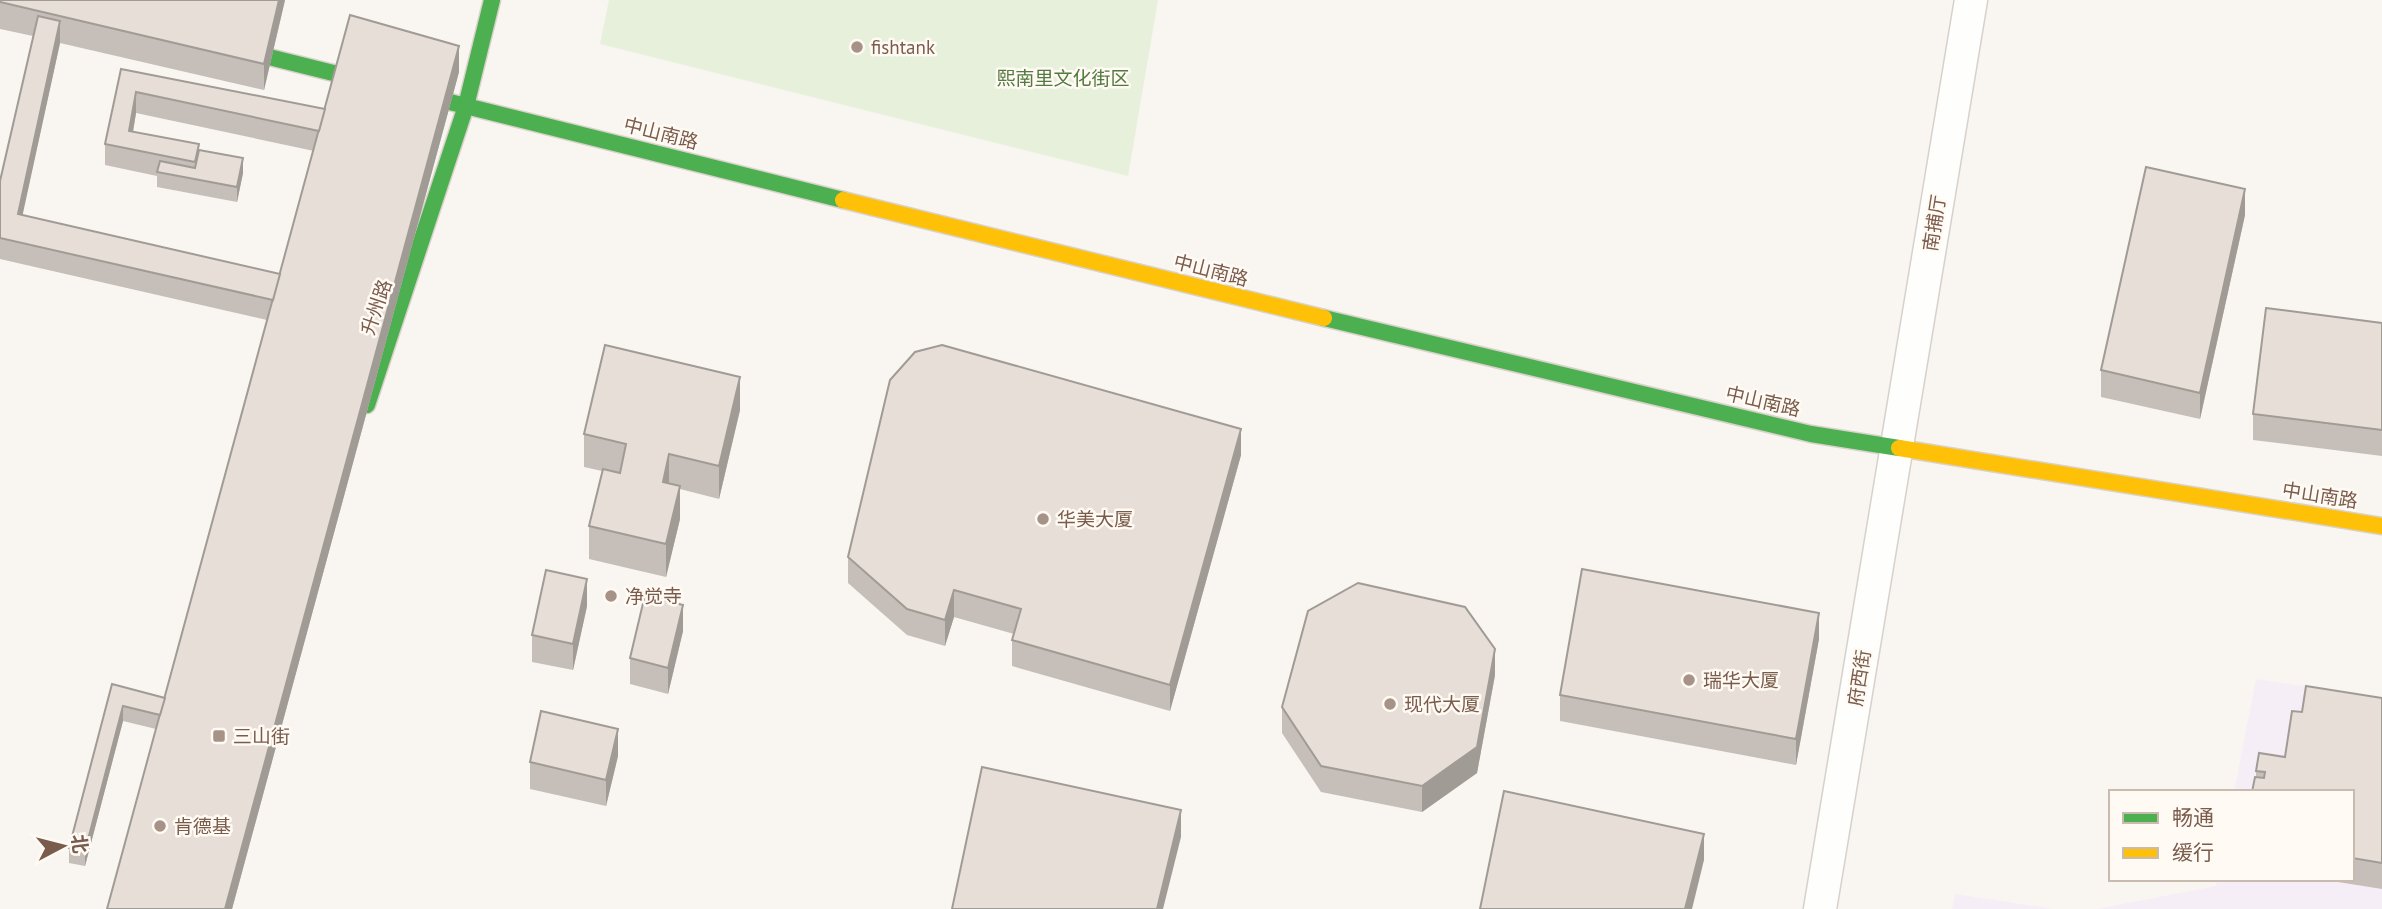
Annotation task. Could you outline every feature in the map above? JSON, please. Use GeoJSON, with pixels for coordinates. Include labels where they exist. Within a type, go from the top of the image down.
{"type":"FeatureCollection","features":[{"type":"Feature","properties":{"kind":"main road","name":"升州路"},"geometry":{"type":"LineString","coordinates":[[362,420],[466,106],[492,0]]}},
{"type":"Feature","properties":{"kind":"main road","name":"中山南路"},"geometry":{"type":"LineString","coordinates":[[200,39],[1278,307],[1811,434],[2382,526]]}},
{"type":"Feature","properties":{"kind":"street","name":"南捕厅"},"geometry":{"type":"LineString","coordinates":[[1897,447],[1971,0]]}},
{"type":"Feature","properties":{"kind":"street","name":"府西街"},"geometry":{"type":"LineString","coordinates":[[1820,909],[1897,447]]}},
{"type":"Feature","properties":{"kind":"shaded area"},"geometry":{"type":"Polygon","coordinates":[[[2256,679],[2382,698],[2382,909],[2097,909],[2216,886],[2217,881],[2354,881],[2354,790],[2234,790],[2256,679]]]}},
{"type":"Feature","properties":{"kind":"shaded area"},"geometry":{"type":"Polygon","coordinates":[[[1955,894],[2053,909],[1952,909],[1955,894]]]}},
{"type":"Feature","properties":{"kind":"green space","name":"熙南里文化街区"},"geometry":{"type":"Polygon","coordinates":[[[609,0],[1158,0],[1128,176],[600,44],[609,0]]]}},
{"type":"Feature","properties":{"kind":"building"},"geometry":{"type":"Polygon","coordinates":[[[0,0],[279,0],[264,64],[0,0]]]}},
{"type":"Feature","properties":{"kind":"building"},"geometry":{"type":"Polygon","coordinates":[[[350,15],[459,46],[225,909],[107,909],[350,15]]]}},
{"type":"Feature","properties":{"kind":"building"},"geometry":{"type":"Polygon","coordinates":[[[38,16],[60,21],[18,214],[280,274],[273,300],[0,238],[0,181],[38,16]]]}},
{"type":"Feature","properties":{"kind":"building"},"geometry":{"type":"Polygon","coordinates":[[[121,69],[325,109],[319,131],[136,92],[129,131],[199,144],[195,162],[105,144],[121,69]]]}},
{"type":"Feature","properties":{"kind":"building"},"geometry":{"type":"Polygon","coordinates":[[[199,150],[243,158],[237,187],[157,172],[160,161],[195,168],[199,150]]]}},
{"type":"Feature","properties":{"kind":"building"},"geometry":{"type":"Polygon","coordinates":[[[2146,167],[2245,189],[2200,393],[2101,370],[2146,167]]]}},
{"type":"Feature","properties":{"kind":"building"},"geometry":{"type":"Polygon","coordinates":[[[2266,308],[2382,323],[2382,430],[2253,414],[2266,308]]]}},
{"type":"Feature","properties":{"kind":"building","name":"净觉寺"},"geometry":{"type":"Polygon","coordinates":[[[605,345],[740,377],[719,466],[669,454],[663,482],[680,486],[666,544],[589,526],[603,469],[620,473],[626,444],[584,434],[605,345]]]}},
{"type":"Feature","properties":{"kind":"building","name":"华美大厦"},"geometry":{"type":"Polygon","coordinates":[[[942,345],[1241,429],[1170,685],[1012,640],[1021,609],[954,590],[945,620],[907,609],[848,557],[890,380],[915,352],[942,345]]]}},
{"type":"Feature","properties":{"kind":"building","name":"瑞华大厦"},"geometry":{"type":"Polygon","coordinates":[[[1582,569],[1819,613],[1796,739],[1560,695],[1582,569]]]}},
{"type":"Feature","properties":{"kind":"building"},"geometry":{"type":"Polygon","coordinates":[[[546,570],[587,579],[573,644],[532,635],[546,570]]]}},
{"type":"Feature","properties":{"kind":"building","name":"现代大厦"},"geometry":{"type":"Polygon","coordinates":[[[1358,583],[1465,607],[1495,649],[1477,747],[1422,786],[1321,766],[1282,707],[1308,611],[1358,583]]]}},
{"type":"Feature","properties":{"kind":"building"},"geometry":{"type":"Polygon","coordinates":[[[645,595],[683,605],[668,668],[630,658],[645,595]]]}},
{"type":"Feature","properties":{"kind":"building"},"geometry":{"type":"Polygon","coordinates":[[[112,684],[165,698],[160,715],[123,706],[85,851],[69,848],[112,684]]]}},
{"type":"Feature","properties":{"kind":"building"},"geometry":{"type":"Polygon","coordinates":[[[2306,686],[2382,698],[2382,863],[2354,858],[2354,790],[2252,790],[2255,777],[2264,778],[2265,772],[2256,771],[2259,753],[2285,757],[2292,711],[2302,712],[2306,686]]]}},
{"type":"Feature","properties":{"kind":"building"},"geometry":{"type":"Polygon","coordinates":[[[541,711],[618,729],[606,780],[530,762],[541,711]]]}},
{"type":"Feature","properties":{"kind":"building"},"geometry":{"type":"Polygon","coordinates":[[[982,767],[1181,810],[1157,909],[952,909],[982,767]]]}},
{"type":"Feature","properties":{"kind":"building"},"geometry":{"type":"Polygon","coordinates":[[[1504,791],[1704,834],[1685,909],[1480,909],[1504,791]]]}},
{"type":"Feature","properties":{"kind":"traffic: fast"},"geometry":{"type":"LineString","coordinates":[[367,405],[466,106],[492,0]]}},
{"type":"Feature","properties":{"kind":"traffic: fast"},"geometry":{"type":"LineString","coordinates":[[221,45],[843,200]]}},
{"type":"Feature","properties":{"kind":"traffic: fast"},"geometry":{"type":"LineString","coordinates":[[1324,318],[1811,434],[1899,448]]}},
{"type":"Feature","properties":{"kind":"traffic: slow"},"geometry":{"type":"LineString","coordinates":[[843,200],[1324,318]]}},
{"type":"Feature","properties":{"kind":"traffic: slow"},"geometry":{"type":"LineString","coordinates":[[1899,448],[2382,526]]}},
{"type":"Feature","properties":{"kind":"place","name":"fishtank"},"geometry":{"type":"Point","coordinates":[857,47]}},
{"type":"Feature","properties":{"kind":"place","name":"华美大厦"},"geometry":{"type":"Point","coordinates":[1043,519]}},
{"type":"Feature","properties":{"kind":"place","name":"净觉寺"},"geometry":{"type":"Point","coordinates":[611,596]}},
{"type":"Feature","properties":{"kind":"place","name":"瑞华大厦"},"geometry":{"type":"Point","coordinates":[1689,680]}},
{"type":"Feature","properties":{"kind":"place","name":"现代大厦"},"geometry":{"type":"Point","coordinates":[1390,704]}},
{"type":"Feature","properties":{"kind":"place","name":"三山街"},"geometry":{"type":"Point","coordinates":[219,736]}},
{"type":"Feature","properties":{"kind":"place","name":"肯德基"},"geometry":{"type":"Point","coordinates":[160,826]}}]}
